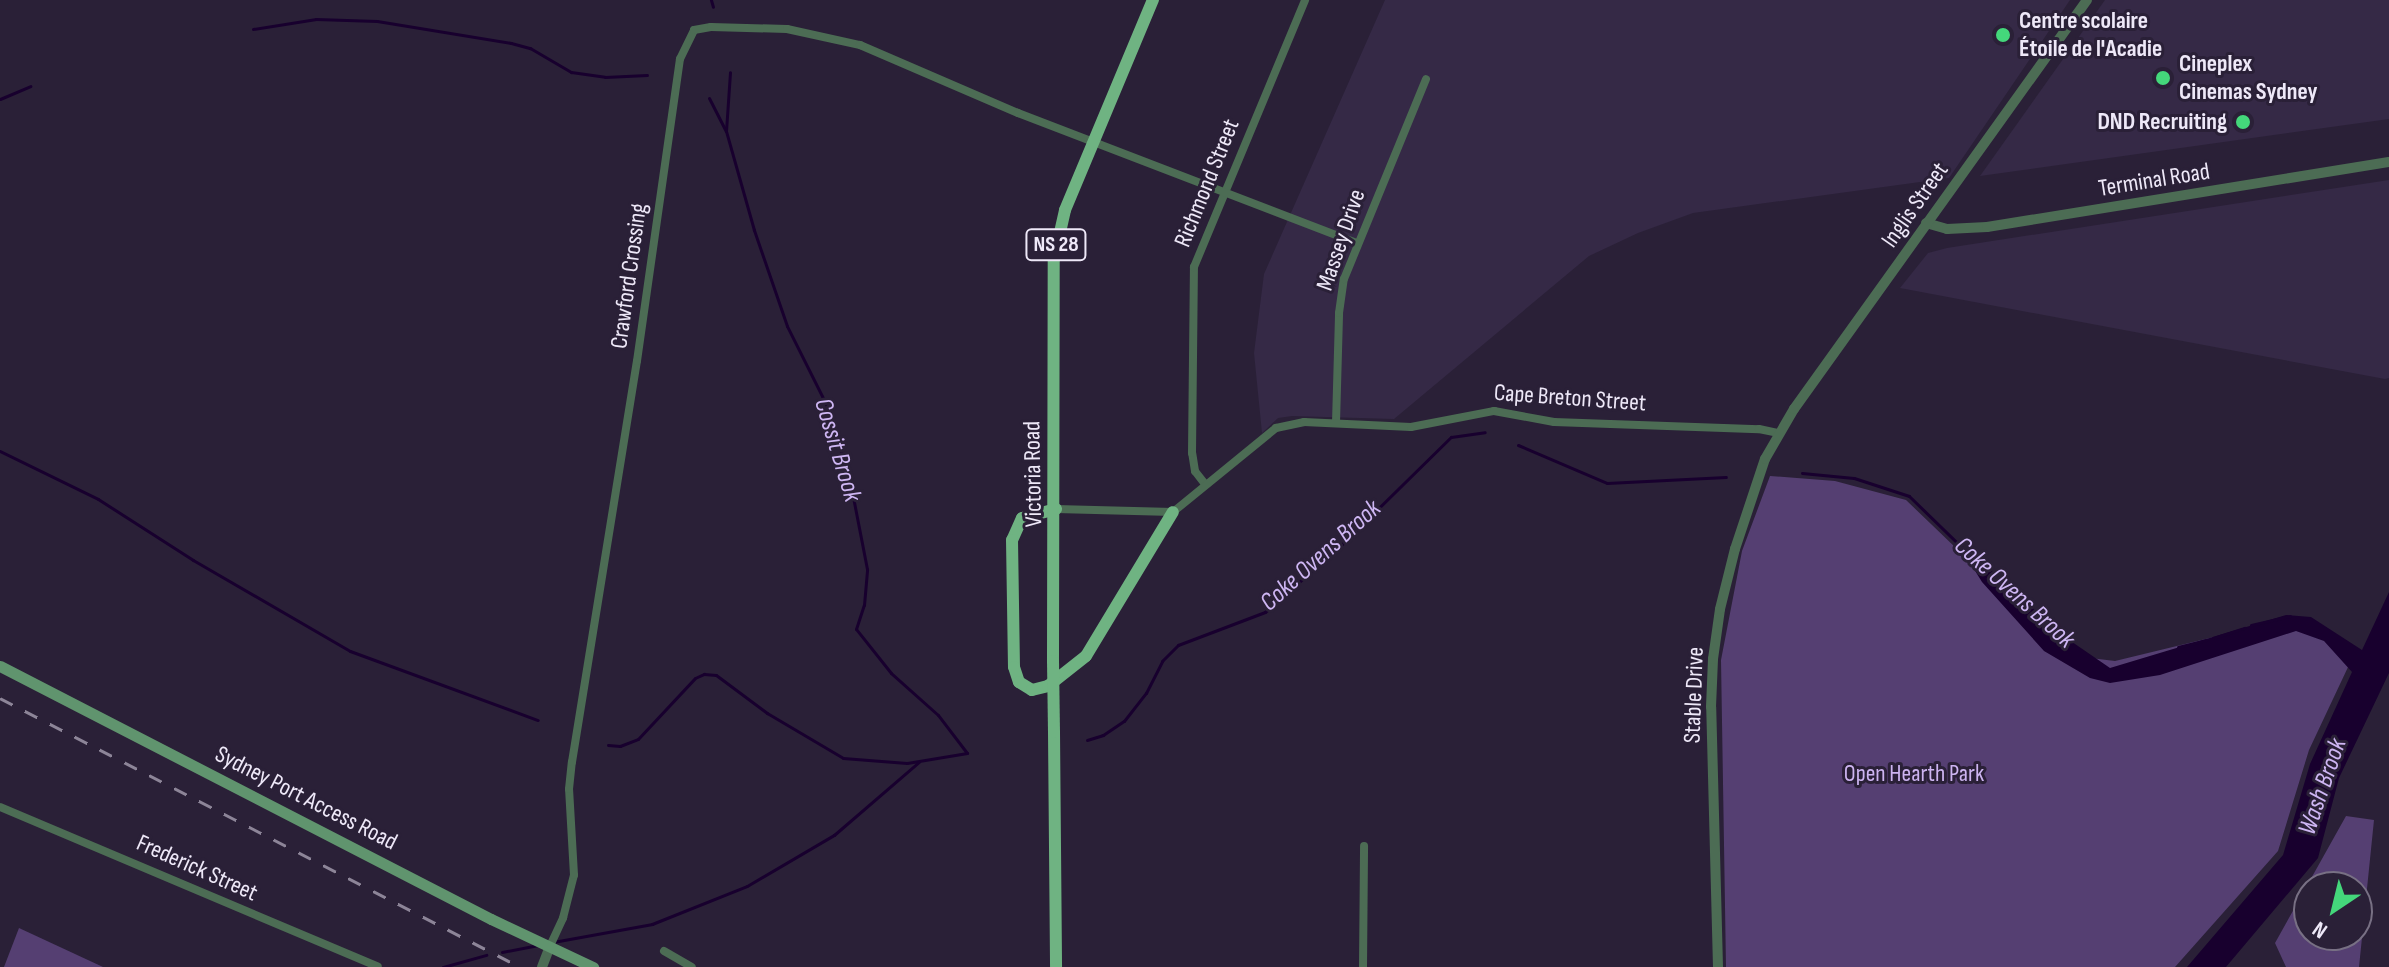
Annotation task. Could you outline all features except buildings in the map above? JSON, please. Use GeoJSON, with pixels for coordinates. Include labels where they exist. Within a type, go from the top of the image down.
{"type":"FeatureCollection","features":[{"type":"Feature","properties":{"kind":"main road","name":"Victoria Road"},"geometry":{"type":"LineString","coordinates":[[1056,967],[1054,259],[1065,210],[1153,0]]}},
{"type":"Feature","properties":{"kind":"main road"},"geometry":{"type":"LineString","coordinates":[[1056,509],[1022,518],[1012,540],[1014,667],[1019,682],[1032,690],[1048,686],[1086,656],[1173,512]]}},
{"type":"Feature","properties":{"kind":"main road","name":"Sydney Port Access Road"},"geometry":{"type":"LineString","coordinates":[[0,666],[593,967]]}},
{"type":"Feature","properties":{"kind":"street","name":"Richmond Street"},"geometry":{"type":"LineString","coordinates":[[1205,484],[1192,461],[1191,293],[1198,254],[1305,0]]}},
{"type":"Feature","properties":{"kind":"street","name":"Inglis Street"},"geometry":{"type":"LineString","coordinates":[[1778,433],[2087,0]]}},
{"type":"Feature","properties":{"kind":"street","name":"Crawford Crossing"},"geometry":{"type":"LineString","coordinates":[[550,946],[563,918],[574,875],[569,789],[572,762],[684,43],[694,30],[711,27],[817,34],[860,45],[1094,142],[1356,243]]}},
{"type":"Feature","properties":{"kind":"street","name":"Massey Drive"},"geometry":{"type":"LineString","coordinates":[[1336,423],[1340,297],[1356,243],[1426,79]]}},
{"type":"Feature","properties":{"kind":"street","name":"Terminal Road"},"geometry":{"type":"LineString","coordinates":[[1926,223],[1947,229],[1987,227],[2389,162]]}},
{"type":"Feature","properties":{"kind":"street","name":"Cape Breton Street"},"geometry":{"type":"LineString","coordinates":[[1173,512],[1276,428],[1304,422],[1411,427],[1494,411],[1554,422],[1759,429],[1778,433]]}},
{"type":"Feature","properties":{"kind":"street","name":"Stable Drive"},"geometry":{"type":"LineString","coordinates":[[1718,967],[1711,707],[1713,659],[1720,609],[1735,549],[1759,474],[1778,433]]}},
{"type":"Feature","properties":{"kind":"street"},"geometry":{"type":"LineString","coordinates":[[1056,509],[1173,512]]}},
{"type":"Feature","properties":{"kind":"street","name":"Frederick Street"},"geometry":{"type":"LineString","coordinates":[[0,807],[378,967]]}},
{"type":"Feature","properties":{"kind":"street"},"geometry":{"type":"LineString","coordinates":[[1363,967],[1364,846]]}},
{"type":"Feature","properties":{"kind":"street"},"geometry":{"type":"LineString","coordinates":[[542,967],[550,946]]}},
{"type":"Feature","properties":{"kind":"street"},"geometry":{"type":"LineString","coordinates":[[664,951],[692,967]]}},
{"type":"Feature","properties":{"kind":"shaded area"},"geometry":{"type":"Polygon","coordinates":[[[1385,0],[2070,0],[1949,178],[1693,213],[1638,233],[1589,256],[1394,419],[1292,416],[1278,418],[1262,433],[1254,353],[1264,274],[1385,0]]]}},
{"type":"Feature","properties":{"kind":"shaded area"},"geometry":{"type":"Polygon","coordinates":[[[2105,0],[2389,0],[2389,119],[1980,176],[2105,0]]]}},
{"type":"Feature","properties":{"kind":"shaded area"},"geometry":{"type":"Polygon","coordinates":[[[2389,180],[2389,378],[2385,379],[1900,288],[1928,253],[1947,248],[2389,180]]]}},
{"type":"Feature","properties":{"kind":"green space","name":"Open Hearth Park"},"geometry":{"type":"Polygon","coordinates":[[[1770,476],[1835,481],[1906,500],[2056,644],[2074,656],[2115,661],[2284,620],[2323,635],[2349,665],[2309,750],[2278,851],[2175,967],[1726,967],[1721,660],[1742,551],[1770,476]]]}},
{"type":"Feature","properties":{"kind":"green space"},"geometry":{"type":"Polygon","coordinates":[[[2346,816],[2374,820],[2369,871],[2315,871],[2346,816]]]}},
{"type":"Feature","properties":{"kind":"green space"},"geometry":{"type":"Polygon","coordinates":[[[2293,911],[2293,951],[2361,951],[2359,967],[2286,967],[2275,943],[2293,911]]]}},
{"type":"Feature","properties":{"kind":"green space"},"geometry":{"type":"Polygon","coordinates":[[[19,928],[103,967],[4,967],[19,928]]]}},
{"type":"Feature","properties":{"kind":"water","name":"Wash Brook"},"geometry":{"type":"Polygon","coordinates":[[[1969,561],[1994,572],[2062,635],[2110,668],[2286,615],[2311,617],[2362,650],[2389,592],[2389,673],[2339,778],[2318,858],[2307,871],[2293,871],[2293,888],[2226,967],[2187,967],[2283,855],[2310,764],[2352,672],[2324,641],[2296,631],[2160,675],[2110,683],[2090,678],[2044,651],[1982,582],[1969,561]]]}},
{"type":"Feature","properties":{"kind":"waterway","name":"Cossit Brook"},"geometry":{"type":"LineString","coordinates":[[711,0],[713,7]]}},
{"type":"Feature","properties":{"kind":"waterway"},"geometry":{"type":"LineString","coordinates":[[253,29],[316,19],[377,21],[511,43],[530,48],[571,72],[605,77],[647,75]]}},
{"type":"Feature","properties":{"kind":"waterway","name":"Cossit Brook"},"geometry":{"type":"LineString","coordinates":[[608,745],[620,746],[638,739],[695,678],[704,674],[716,675],[767,713],[843,758],[907,763],[967,753],[938,715],[891,673],[856,629],[864,605],[867,569],[851,487],[830,412],[787,326],[754,230],[726,131],[730,72]]}},
{"type":"Feature","properties":{"kind":"waterway"},"geometry":{"type":"LineString","coordinates":[[0,99],[30,86]]}},
{"type":"Feature","properties":{"kind":"waterway"},"geometry":{"type":"LineString","coordinates":[[709,98],[726,131]]}},
{"type":"Feature","properties":{"kind":"waterway","name":"Coke Ovens Brook"},"geometry":{"type":"LineString","coordinates":[[1087,740],[1103,735],[1124,721],[1146,693],[1162,661],[1178,645],[1265,612],[1342,544],[1451,437],[1485,432]]}},
{"type":"Feature","properties":{"kind":"waterway","name":"Coke Ovens Brook"},"geometry":{"type":"LineString","coordinates":[[1518,445],[1607,483],[1726,477]]}},
{"type":"Feature","properties":{"kind":"waterway"},"geometry":{"type":"LineString","coordinates":[[0,451],[98,499],[193,560],[350,651],[538,720]]}},
{"type":"Feature","properties":{"kind":"waterway","name":"Coke Ovens Brook"},"geometry":{"type":"LineString","coordinates":[[1802,473],[1854,478],[1909,496],[1982,567]]}},
{"type":"Feature","properties":{"kind":"waterway","name":"Coke Ovens Brook"},"geometry":{"type":"LineString","coordinates":[[2251,625],[2290,616]]}},
{"type":"Feature","properties":{"kind":"waterway","name":"Coke Ovens Brook"},"geometry":{"type":"LineString","coordinates":[[2213,638],[2244,628]]}},
{"type":"Feature","properties":{"kind":"waterway","name":"Coke Ovens Brook"},"geometry":{"type":"LineString","coordinates":[[2178,647],[2206,640]]}},
{"type":"Feature","properties":{"kind":"waterway"},"geometry":{"type":"LineString","coordinates":[[553,942],[652,924],[747,886],[834,835],[919,762]]}},
{"type":"Feature","properties":{"kind":"waterway"},"geometry":{"type":"LineString","coordinates":[[502,952],[538,945]]}},
{"type":"Feature","properties":{"kind":"waterway"},"geometry":{"type":"LineString","coordinates":[[443,967],[486,955]]}},
{"type":"Feature","properties":{"kind":"railway"},"geometry":{"type":"LineString","coordinates":[[0,698],[520,967]]}},
{"type":"Feature","properties":{"kind":"place","name":"Centre scolaire Étoile de l'Acadie"},"geometry":{"type":"Point","coordinates":[2003,35]}},
{"type":"Feature","properties":{"kind":"place","name":"Cineplex Cinemas Sydney"},"geometry":{"type":"Point","coordinates":[2163,78]}},
{"type":"Feature","properties":{"kind":"place","name":"DND Recruiting"},"geometry":{"type":"Point","coordinates":[2243,122]}}]}
